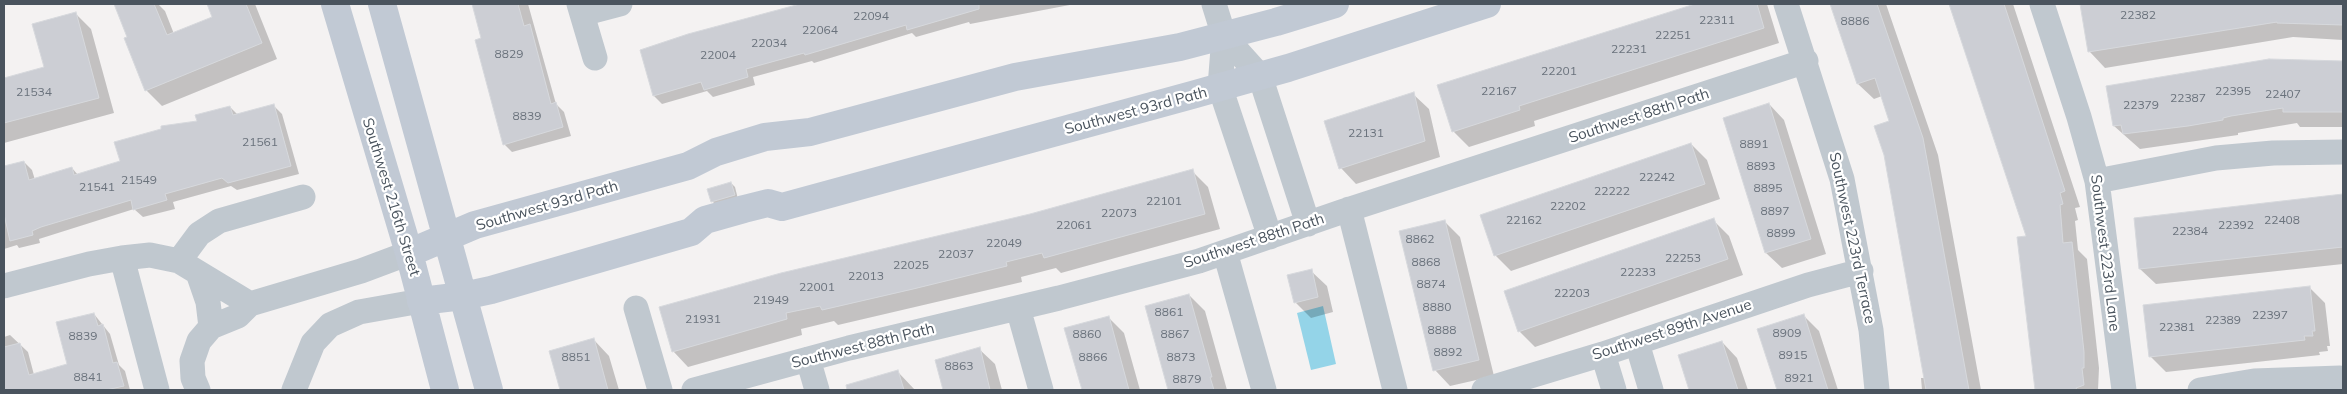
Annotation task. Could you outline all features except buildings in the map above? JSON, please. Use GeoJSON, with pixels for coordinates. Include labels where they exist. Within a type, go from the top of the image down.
{"type":"FeatureCollection","features":[{"type":"Feature","properties":{"kind":"street","name":"Southwest 216th Street"},"geometry":{"type":"LineString","coordinates":[[335,4],[408,253],[445,390]]}},
{"type":"Feature","properties":{"kind":"street"},"geometry":{"type":"LineString","coordinates":[[382,4],[489,390]]}},
{"type":"Feature","properties":{"kind":"street"},"geometry":{"type":"LineString","coordinates":[[595,58],[581,9],[620,4]]}},
{"type":"Feature","properties":{"kind":"street"},"geometry":{"type":"LineString","coordinates":[[1214,4],[1224,36],[1220,87],[1270,237]]}},
{"type":"Feature","properties":{"kind":"street","name":"Southwest 93rd Path"},"geometry":{"type":"LineString","coordinates":[[408,253],[486,222],[688,166],[720,168],[770,152],[810,132],[1015,77],[1180,47],[1335,4]]}},
{"type":"Feature","properties":{"kind":"street","name":"Southwest 93rd Path"},"geometry":{"type":"LineString","coordinates":[[421,301],[463,296],[691,232],[706,220],[744,209],[768,203],[782,207],[1260,76],[1487,4]]}},
{"type":"Feature","properties":{"kind":"street","name":"Southwest 223rd Terrace"},"geometry":{"type":"LineString","coordinates":[[1786,4],[1806,61],[1842,179],[1871,330],[1877,390]]}},
{"type":"Feature","properties":{"kind":"street","name":"Southwest 223rd Lane"},"geometry":{"type":"LineString","coordinates":[[2042,4],[2080,117],[2097,182],[2124,390]]}},
{"type":"Feature","properties":{"kind":"street"},"geometry":{"type":"LineString","coordinates":[[1224,36],[1260,76],[1308,224]]}},
{"type":"Feature","properties":{"kind":"street","name":"Southwest 88th Path"},"geometry":{"type":"LineString","coordinates":[[694,390],[808,359],[1018,308],[1226,252],[1349,209],[1806,61]]}},
{"type":"Feature","properties":{"kind":"street"},"geometry":{"type":"LineString","coordinates":[[2097,182],[2216,158],[2273,153],[2343,152]]}},
{"type":"Feature","properties":{"kind":"street"},"geometry":{"type":"LineString","coordinates":[[211,328],[208,302],[189,267],[199,234],[219,220],[303,197]]}},
{"type":"Feature","properties":{"kind":"street"},"geometry":{"type":"LineString","coordinates":[[1349,209],[1395,390]]}},
{"type":"Feature","properties":{"kind":"street"},"geometry":{"type":"LineString","coordinates":[[1226,252],[1264,390]]}},
{"type":"Feature","properties":{"kind":"street"},"geometry":{"type":"LineString","coordinates":[[198,390],[193,378],[192,361],[199,341],[211,328],[238,316],[250,304],[362,271],[408,253]]}},
{"type":"Feature","properties":{"kind":"street"},"geometry":{"type":"LineString","coordinates":[[4,286],[122,258],[150,255],[189,267],[250,304]]}},
{"type":"Feature","properties":{"kind":"street"},"geometry":{"type":"LineString","coordinates":[[122,258],[157,390]]}},
{"type":"Feature","properties":{"kind":"street","name":"Southwest 89th Avenue"},"geometry":{"type":"LineString","coordinates":[[1484,390],[1603,354],[1808,285],[1861,271]]}},
{"type":"Feature","properties":{"kind":"street"},"geometry":{"type":"LineString","coordinates":[[294,390],[313,343],[330,325],[344,316],[359,312],[421,301]]}},
{"type":"Feature","properties":{"kind":"street"},"geometry":{"type":"LineString","coordinates":[[636,308],[660,390]]}},
{"type":"Feature","properties":{"kind":"street"},"geometry":{"type":"LineString","coordinates":[[1018,308],[1041,390]]}},
{"type":"Feature","properties":{"kind":"street"},"geometry":{"type":"LineString","coordinates":[[1636,343],[1651,390]]}},
{"type":"Feature","properties":{"kind":"street"},"geometry":{"type":"LineString","coordinates":[[1603,354],[1614,390]]}},
{"type":"Feature","properties":{"kind":"street"},"geometry":{"type":"LineString","coordinates":[[808,359],[817,390]]}},
{"type":"Feature","properties":{"kind":"street"},"geometry":{"type":"LineString","coordinates":[[2200,390],[2254,381],[2340,379]]}},
{"type":"Feature","properties":{"kind":"water"},"geometry":{"type":"Polygon","coordinates":[[[1323,306],[1336,364],[1311,370],[1297,313],[1323,306]]]}}]}
